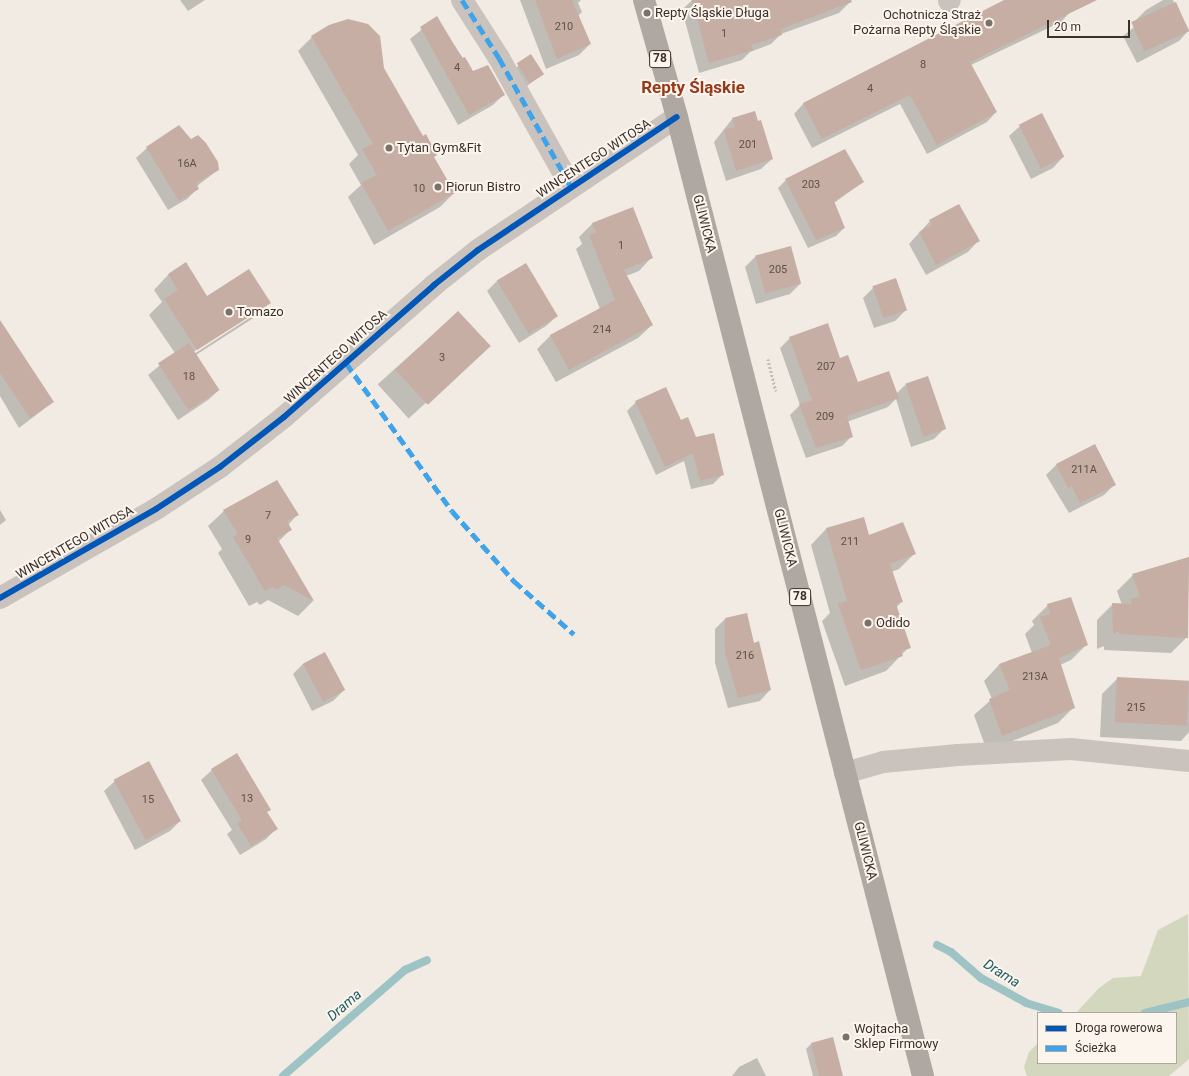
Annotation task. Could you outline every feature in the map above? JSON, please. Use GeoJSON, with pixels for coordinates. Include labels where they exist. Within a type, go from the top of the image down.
{"type":"FeatureCollection","features":[{"type":"Feature","properties":{"kind":"main road","name":"GLIWICKA"},"geometry":{"type":"LineString","coordinates":[[644,0],[677,117],[923,1076]]}},
{"type":"Feature","properties":{"kind":"street"},"geometry":{"type":"LineString","coordinates":[[462,0],[499,58],[571,187]]}},
{"type":"Feature","properties":{"kind":"street","name":"WINCENTEGO WITOSA"},"geometry":{"type":"LineString","coordinates":[[0,598],[150,513],[220,467],[284,417],[434,285],[478,250],[677,117]]}},
{"type":"Feature","properties":{"kind":"street"},"geometry":{"type":"LineString","coordinates":[[845,773],[883,762],[958,755],[1071,749],[1189,761]]}},
{"type":"Feature","properties":{"kind":"green space"},"geometry":{"type":"Polygon","coordinates":[[[1188,914],[1189,1059],[1169,1076],[1027,1076],[1024,1067],[1029,1052],[1037,1044],[1037,1064],[1177,1064],[1177,1012],[1077,1012],[1099,988],[1113,978],[1141,976],[1158,930],[1188,914]]]}},
{"type":"Feature","properties":{"kind":"building"},"geometry":{"type":"Polygon","coordinates":[[[535,0],[572,0],[591,44],[557,59],[535,0]]]}},
{"type":"Feature","properties":{"kind":"building"},"geometry":{"type":"Polygon","coordinates":[[[692,0],[851,0],[852,2],[781,29],[782,35],[751,45],[753,50],[709,63],[692,0]]]}},
{"type":"Feature","properties":{"kind":"building"},"geometry":{"type":"Polygon","coordinates":[[[1004,0],[1097,0],[970,62],[997,112],[937,145],[910,95],[822,139],[803,103],[1004,0]]]}},
{"type":"Feature","properties":{"kind":"building"},"geometry":{"type":"Polygon","coordinates":[[[1176,2],[1189,31],[1144,51],[1131,22],[1176,2]]]}},
{"type":"Feature","properties":{"kind":"building"},"geometry":{"type":"Polygon","coordinates":[[[437,16],[462,58],[465,57],[473,71],[488,65],[505,95],[469,115],[420,27],[437,16]]]}},
{"type":"Feature","properties":{"kind":"building"},"geometry":{"type":"Polygon","coordinates":[[[348,19],[368,24],[380,36],[384,68],[423,136],[426,134],[437,155],[434,157],[455,193],[388,231],[361,183],[377,175],[362,149],[373,144],[311,36],[329,25],[348,19]]]}},
{"type":"Feature","properties":{"kind":"building"},"geometry":{"type":"Polygon","coordinates":[[[531,54],[544,74],[530,83],[517,63],[531,54]]]}},
{"type":"Feature","properties":{"kind":"building"},"geometry":{"type":"Polygon","coordinates":[[[755,111],[758,121],[761,120],[773,159],[736,171],[724,130],[735,127],[732,118],[755,111]]]}},
{"type":"Feature","properties":{"kind":"building"},"geometry":{"type":"Polygon","coordinates":[[[1042,113],[1064,157],[1041,168],[1019,125],[1042,113]]]}},
{"type":"Feature","properties":{"kind":"building"},"geometry":{"type":"Polygon","coordinates":[[[179,125],[191,139],[198,135],[206,143],[218,162],[219,170],[196,183],[199,189],[179,201],[146,147],[179,125]]]}},
{"type":"Feature","properties":{"kind":"building"},"geometry":{"type":"Polygon","coordinates":[[[845,149],[864,182],[834,201],[845,228],[816,240],[785,179],[845,149]]]}},
{"type":"Feature","properties":{"kind":"building"},"geometry":{"type":"Polygon","coordinates":[[[959,204],[980,241],[936,265],[919,232],[932,225],[929,220],[959,204]]]}},
{"type":"Feature","properties":{"kind":"building"},"geometry":{"type":"Polygon","coordinates":[[[633,207],[653,258],[624,270],[653,325],[569,370],[550,335],[615,300],[589,235],[596,232],[592,223],[633,207]]]}},
{"type":"Feature","properties":{"kind":"building"},"geometry":{"type":"Polygon","coordinates":[[[791,246],[801,284],[765,293],[755,256],[791,246]]]}},
{"type":"Feature","properties":{"kind":"building"},"geometry":{"type":"Polygon","coordinates":[[[186,262],[207,296],[249,269],[271,303],[197,350],[164,299],[178,290],[168,274],[186,262]]]}},
{"type":"Feature","properties":{"kind":"building"},"geometry":{"type":"Polygon","coordinates":[[[526,263],[558,316],[529,334],[497,281],[526,263]]]}},
{"type":"Feature","properties":{"kind":"building"},"geometry":{"type":"Polygon","coordinates":[[[896,278],[907,310],[883,318],[872,286],[896,278]]]}},
{"type":"Feature","properties":{"kind":"building"},"geometry":{"type":"Polygon","coordinates":[[[458,311],[491,346],[428,405],[395,370],[458,311]]]}},
{"type":"Feature","properties":{"kind":"building"},"geometry":{"type":"Polygon","coordinates":[[[0,320],[54,402],[30,418],[0,373],[0,320]]]}},
{"type":"Feature","properties":{"kind":"building"},"geometry":{"type":"Polygon","coordinates":[[[828,323],[840,358],[848,355],[858,382],[889,371],[899,398],[847,416],[853,437],[816,448],[799,404],[812,400],[789,337],[828,323]]]}},
{"type":"Feature","properties":{"kind":"building"},"geometry":{"type":"Polygon","coordinates":[[[189,343],[219,390],[188,410],[158,363],[189,343]]]}},
{"type":"Feature","properties":{"kind":"building"},"geometry":{"type":"Polygon","coordinates":[[[928,376],[946,429],[924,437],[905,384],[928,376]]]}},
{"type":"Feature","properties":{"kind":"building"},"geometry":{"type":"Polygon","coordinates":[[[666,387],[681,420],[688,417],[696,437],[714,433],[724,475],[700,481],[693,453],[665,467],[635,401],[666,387]]]}},
{"type":"Feature","properties":{"kind":"building"},"geometry":{"type":"Polygon","coordinates":[[[1095,444],[1116,485],[1080,503],[1072,486],[1068,488],[1056,464],[1095,444]]]}},
{"type":"Feature","properties":{"kind":"building"},"geometry":{"type":"Polygon","coordinates":[[[277,480],[299,515],[287,521],[292,530],[277,538],[314,601],[284,585],[276,590],[273,587],[265,591],[233,537],[238,534],[223,510],[277,480]]]}},
{"type":"Feature","properties":{"kind":"building"},"geometry":{"type":"Polygon","coordinates":[[[864,517],[869,535],[903,522],[916,554],[890,564],[903,602],[896,604],[911,648],[901,651],[903,656],[861,670],[838,604],[847,601],[826,528],[864,517]]]}},
{"type":"Feature","properties":{"kind":"building"},"geometry":{"type":"Polygon","coordinates":[[[1189,557],[1188,638],[1119,634],[1119,631],[1113,634],[1112,603],[1132,604],[1131,599],[1140,597],[1132,574],[1189,557]]]}},
{"type":"Feature","properties":{"kind":"building"},"geometry":{"type":"Polygon","coordinates":[[[1071,597],[1088,645],[1059,658],[1075,708],[1002,736],[989,699],[1010,690],[999,664],[1051,645],[1040,617],[1050,614],[1047,604],[1071,597]]]}},
{"type":"Feature","properties":{"kind":"building"},"geometry":{"type":"Polygon","coordinates":[[[747,613],[754,643],[759,641],[771,690],[738,698],[725,652],[725,618],[747,613]]]}},
{"type":"Feature","properties":{"kind":"building"},"geometry":{"type":"Polygon","coordinates":[[[325,652],[345,690],[323,702],[303,664],[325,652]]]}},
{"type":"Feature","properties":{"kind":"building"},"geometry":{"type":"Polygon","coordinates":[[[1117,677],[1189,681],[1187,726],[1115,722],[1117,677]]]}},
{"type":"Feature","properties":{"kind":"building"},"geometry":{"type":"Polygon","coordinates":[[[237,753],[271,810],[267,812],[278,829],[251,846],[237,823],[242,820],[211,769],[237,753]]]}},
{"type":"Feature","properties":{"kind":"building"},"geometry":{"type":"Polygon","coordinates":[[[149,761],[181,821],[146,840],[114,780],[149,761]]]}},
{"type":"Feature","properties":{"kind":"building"},"geometry":{"type":"Polygon","coordinates":[[[833,1037],[843,1076],[819,1076],[811,1043],[833,1037]]]}},
{"type":"Feature","properties":{"kind":"waterway","name":"Drama"},"geometry":{"type":"LineString","coordinates":[[937,945],[951,952],[981,978],[1026,1003],[1056,1012]]}},
{"type":"Feature","properties":{"kind":"waterway","name":"Drama"},"geometry":{"type":"LineString","coordinates":[[283,1076],[405,970],[427,960]]}},
{"type":"Feature","properties":{"kind":"waterway","name":"Drama"},"geometry":{"type":"LineString","coordinates":[[1149,1012],[1189,1002]]}},
{"type":"Feature","properties":{"kind":"marked path"},"geometry":{"type":"LineString","coordinates":[[462,0],[499,58],[571,187]]}},
{"type":"Feature","properties":{"kind":"marked path"},"geometry":{"type":"LineString","coordinates":[[346,363],[452,511],[514,581],[574,634]]}},
{"type":"Feature","properties":{"kind":"cycle path"},"geometry":{"type":"LineString","coordinates":[[0,598],[156,509],[220,467],[284,417],[434,285],[478,250],[677,117]]}},
{"type":"Feature","properties":{"kind":"place","name":"Repty Śląskie Długa"},"geometry":{"type":"Point","coordinates":[647,13]}},
{"type":"Feature","properties":{"kind":"place","name":"Ochotnicza Straż Pożarna Repty Śląskie"},"geometry":{"type":"Point","coordinates":[989,23]}},
{"type":"Feature","properties":{"kind":"place","name":"Tytan Gym&Fit"},"geometry":{"type":"Point","coordinates":[389,148]}},
{"type":"Feature","properties":{"kind":"place","name":"Piorun Bistro"},"geometry":{"type":"Point","coordinates":[438,187]}},
{"type":"Feature","properties":{"kind":"place","name":"Tomazo"},"geometry":{"type":"Point","coordinates":[229,312]}},
{"type":"Feature","properties":{"kind":"place","name":"Odido"},"geometry":{"type":"Point","coordinates":[868,623]}},
{"type":"Feature","properties":{"kind":"place","name":"Wojtacha Sklep Firmowy"},"geometry":{"type":"Point","coordinates":[846,1037]}},
{"type":"Feature","properties":{"kind":"district","name":"Repty Śląskie"},"geometry":{"type":"Point","coordinates":[693,88]}}]}
